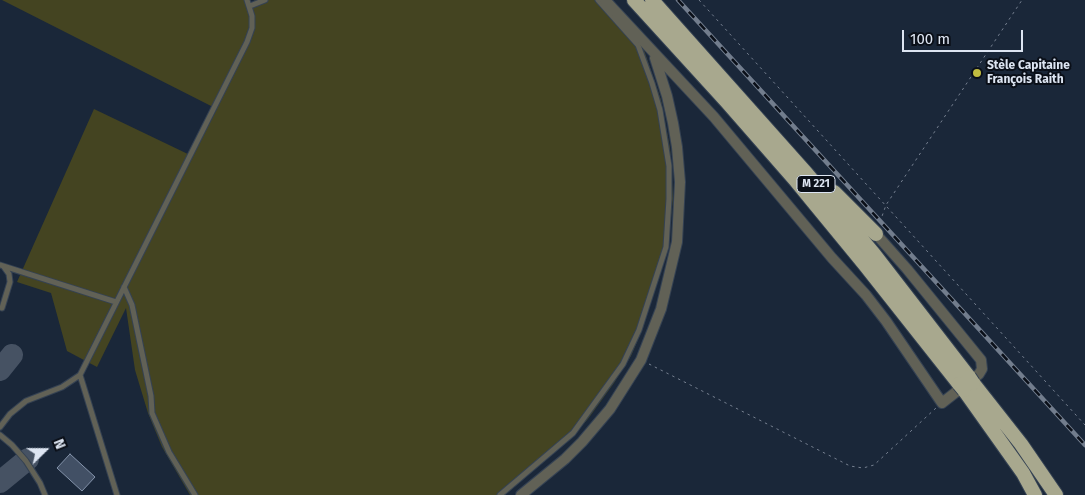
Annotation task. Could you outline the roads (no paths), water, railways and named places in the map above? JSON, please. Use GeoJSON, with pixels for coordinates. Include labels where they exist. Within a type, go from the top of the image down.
{"type":"FeatureCollection","features":[{"type":"Feature","properties":{"kind":"highway","name":"M 221"},"geometry":{"type":"LineString","coordinates":[[634,0],[796,181],[924,340],[964,386],[992,409],[1021,444],[1056,495]]}},
{"type":"Feature","properties":{"kind":"highway","name":"M 221"},"geometry":{"type":"LineString","coordinates":[[652,0],[808,174],[874,254],[1018,466],[1035,495]]}},
{"type":"Feature","properties":{"kind":"highway"},"geometry":{"type":"LineString","coordinates":[[736,93],[876,234]]}},
{"type":"Feature","properties":{"kind":"highway","name":"M 221"},"geometry":{"type":"LineString","coordinates":[[964,386],[1026,495]]}},
{"type":"Feature","properties":{"kind":"highway","name":"M 221"},"geometry":{"type":"LineString","coordinates":[[992,409],[1046,495]]}},
{"type":"Feature","properties":{"kind":"street"},"geometry":{"type":"LineString","coordinates":[[605,0],[714,117],[826,251],[866,295],[942,403],[979,374],[982,369],[981,360],[876,234]]}},
{"type":"Feature","properties":{"kind":"street"},"geometry":{"type":"LineString","coordinates":[[521,495],[582,442],[614,404],[641,360],[655,326],[667,287],[676,242],[680,204],[679,165],[667,96],[653,53]]}},
{"type":"Feature","properties":{"kind":"lane"},"geometry":{"type":"LineString","coordinates":[[0,427],[10,414],[26,401],[62,388],[80,375],[247,42],[252,28],[252,16],[248,0]]}},
{"type":"Feature","properties":{"kind":"lane"},"geometry":{"type":"LineString","coordinates":[[250,6],[265,0]]}},
{"type":"Feature","properties":{"kind":"lane"},"geometry":{"type":"LineString","coordinates":[[500,495],[573,433],[623,364],[639,330],[666,247],[669,166],[657,101],[638,45],[598,0]]}},
{"type":"Feature","properties":{"kind":"lane"},"geometry":{"type":"LineString","coordinates":[[2,266],[116,302]]}},
{"type":"Feature","properties":{"kind":"lane"},"geometry":{"type":"LineString","coordinates":[[2,266],[9,274],[10,282],[2,308]]}},
{"type":"Feature","properties":{"kind":"lane"},"geometry":{"type":"LineString","coordinates":[[124,287],[132,305],[152,413],[169,452],[195,495]]}},
{"type":"Feature","properties":{"kind":"lane"},"geometry":{"type":"LineString","coordinates":[[80,375],[117,495]]}},
{"type":"Feature","properties":{"kind":"lane"},"geometry":{"type":"LineString","coordinates":[[0,435],[26,461],[45,495]]}},
{"type":"Feature","properties":{"kind":"railway"},"geometry":{"type":"LineString","coordinates":[[678,0],[1085,445]]}},
{"type":"Feature","properties":{"kind":"place","name":"Stèle Capitaine François Raith"},"geometry":{"type":"Point","coordinates":[977,73]}}]}
